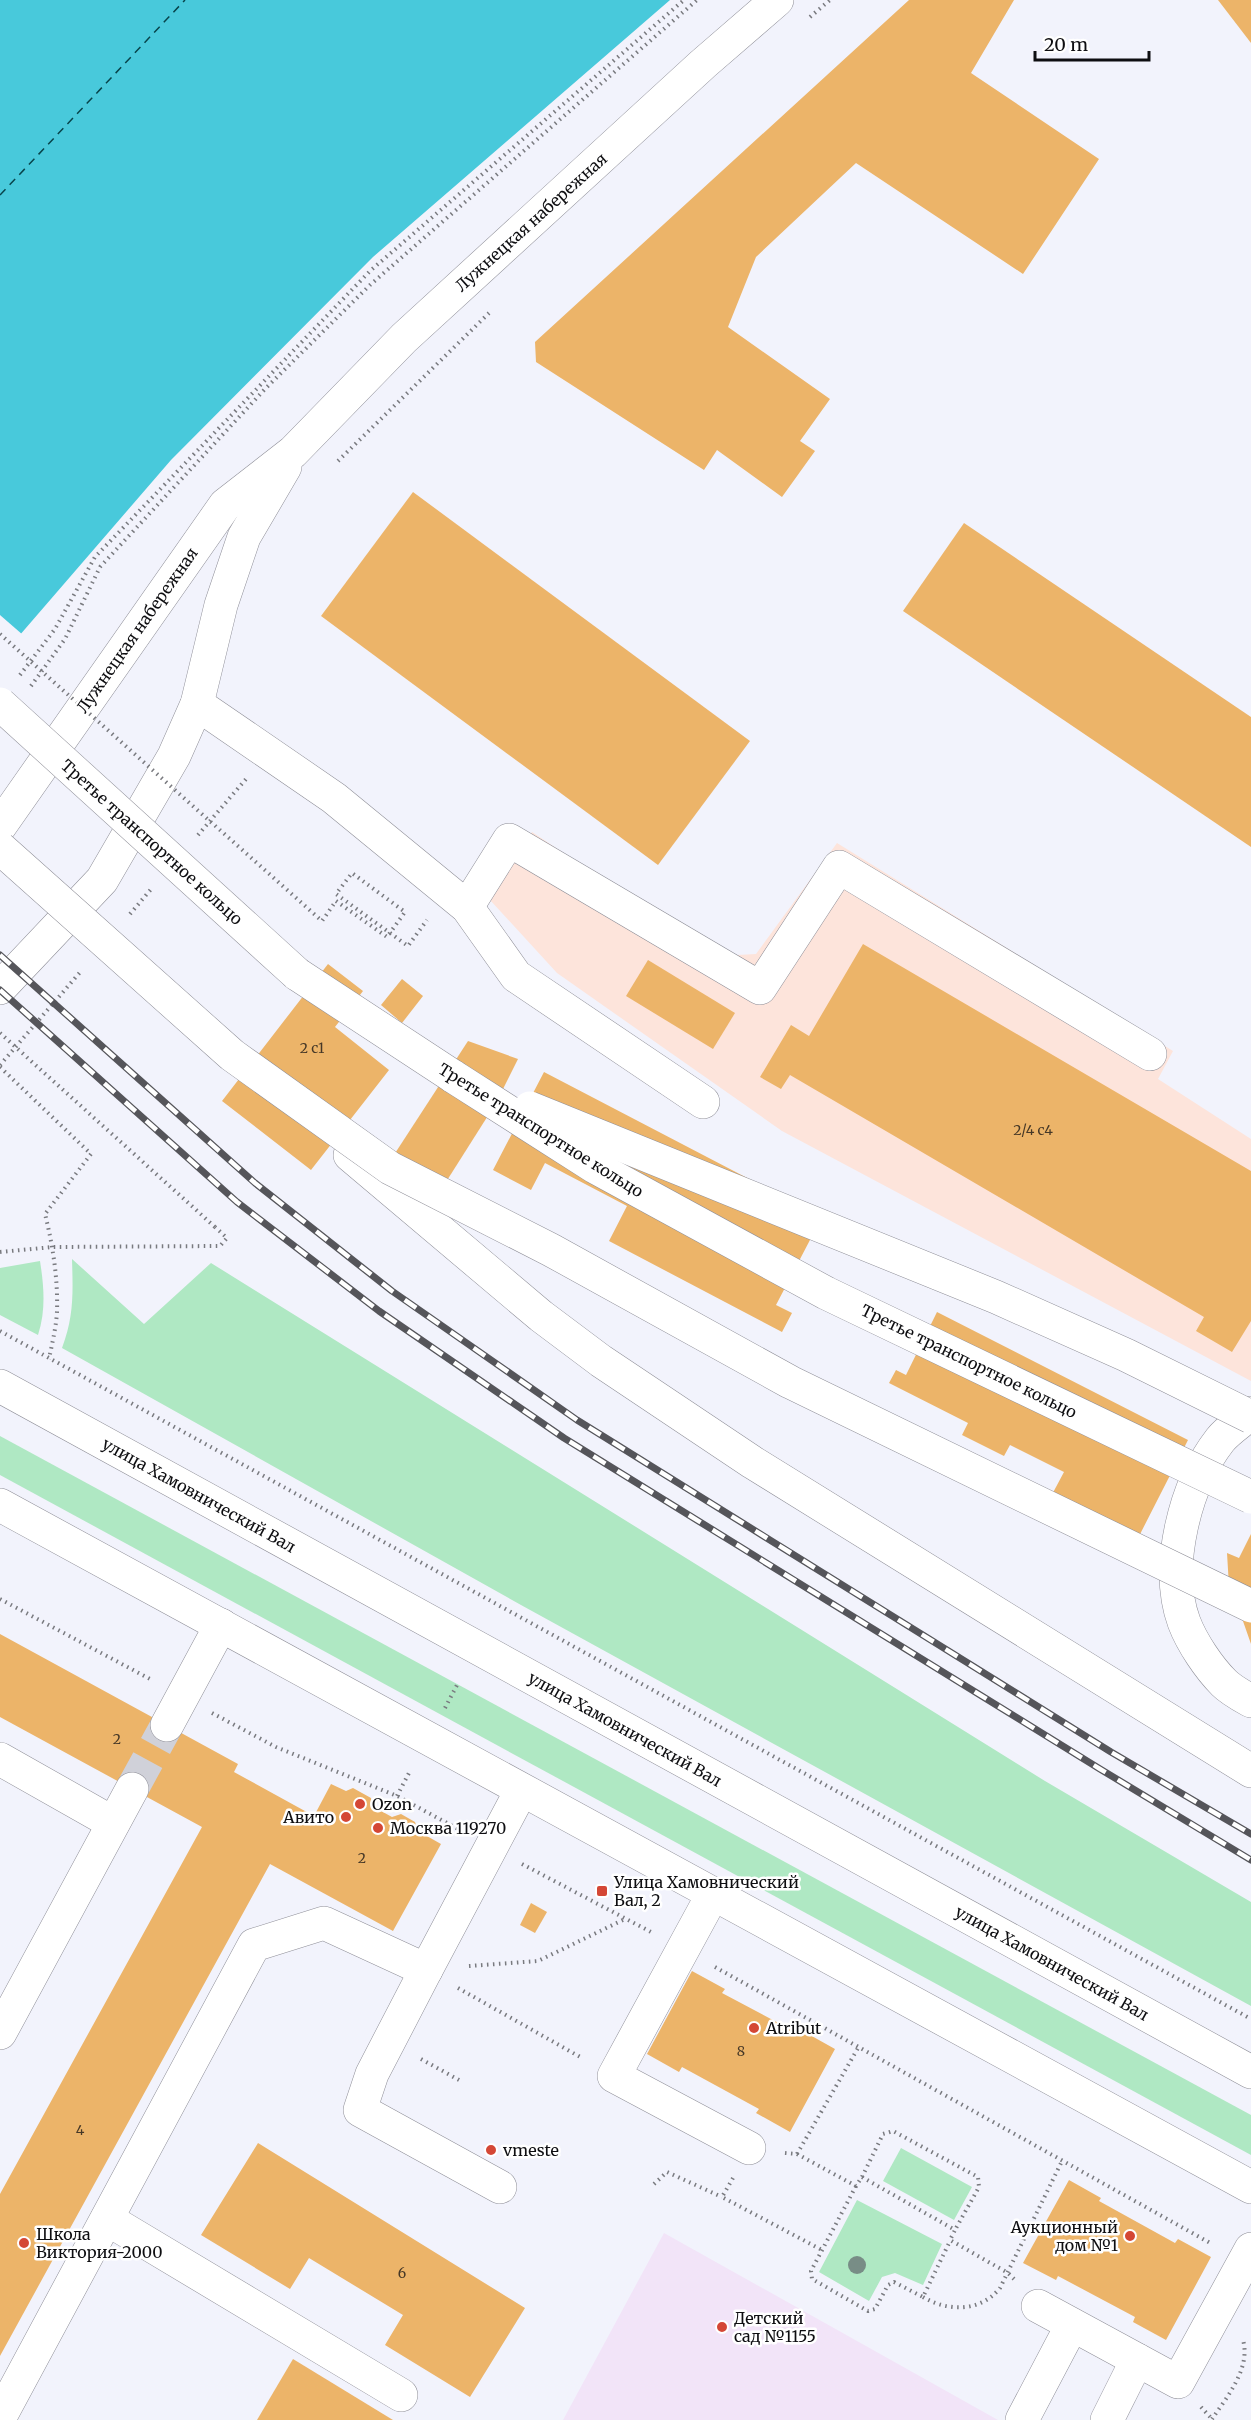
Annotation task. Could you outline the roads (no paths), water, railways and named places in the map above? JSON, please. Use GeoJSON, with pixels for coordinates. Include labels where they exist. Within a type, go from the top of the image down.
{"type":"FeatureCollection","features":[{"type":"Feature","properties":{"kind":"main road","name":"Лужнецкая набережная"},"geometry":{"type":"LineString","coordinates":[[0,826],[225,505],[293,452],[404,338],[703,64],[777,0]]}},
{"type":"Feature","properties":{"kind":"main road","name":"Лужнецкая набережная"},"geometry":{"type":"LineString","coordinates":[[0,988],[102,880],[174,756],[196,704],[221,605],[243,537],[293,452]]}},
{"type":"Feature","properties":{"kind":"main road","name":"Третье транспортное кольцо"},"geometry":{"type":"LineString","coordinates":[[13,693],[297,974],[454,1077],[595,1167],[826,1293],[1251,1497]]}},
{"type":"Feature","properties":{"kind":"main road"},"geometry":{"type":"LineString","coordinates":[[196,704],[334,798],[467,907],[516,976],[704,1102]]}},
{"type":"Feature","properties":{"kind":"main road"},"geometry":{"type":"LineString","coordinates":[[467,907],[509,840],[760,988],[839,867],[1150,1054]]}},
{"type":"Feature","properties":{"kind":"main road"},"geometry":{"type":"LineString","coordinates":[[0,848],[232,1054],[541,1316],[601,1361],[762,1468],[1251,1771]]}},
{"type":"Feature","properties":{"kind":"main road"},"geometry":{"type":"LineString","coordinates":[[232,1054],[390,1168],[551,1250],[790,1382],[1251,1606]]}},
{"type":"Feature","properties":{"kind":"main road"},"geometry":{"type":"LineString","coordinates":[[454,1077],[996,1297],[1126,1355],[1251,1415],[1221,1439],[1202,1469],[1185,1508],[1178,1547],[1178,1590],[1184,1622],[1202,1654],[1225,1684],[1251,1701]]}},
{"type":"Feature","properties":{"kind":"main road","name":"улица Хамовнический Вал"},"geometry":{"type":"LineString","coordinates":[[0,1386],[1251,2072]]}},
{"type":"Feature","properties":{"kind":"main road"},"geometry":{"type":"LineString","coordinates":[[0,1504],[521,1791],[1251,2187]]}},
{"type":"Feature","properties":{"kind":"main road"},"geometry":{"type":"LineString","coordinates":[[167,1725],[221,1625]]}},
{"type":"Feature","properties":{"kind":"main road"},"geometry":{"type":"LineString","coordinates":[[0,1759],[113,1823]]}},
{"type":"Feature","properties":{"kind":"main road"},"geometry":{"type":"LineString","coordinates":[[0,2033],[132,1789]]}},
{"type":"Feature","properties":{"kind":"main road"},"geometry":{"type":"LineString","coordinates":[[500,2187],[360,2110],[372,2074],[521,1791]]}},
{"type":"Feature","properties":{"kind":"main road"},"geometry":{"type":"LineString","coordinates":[[713,1894],[614,2076],[749,2148]]}},
{"type":"Feature","properties":{"kind":"main road"},"geometry":{"type":"LineString","coordinates":[[0,2417],[254,1945],[324,1923],[426,1970]]}},
{"type":"Feature","properties":{"kind":"main road"},"geometry":{"type":"LineString","coordinates":[[107,2219],[401,2395]]}},
{"type":"Feature","properties":{"kind":"main road"},"geometry":{"type":"LineString","coordinates":[[1038,2306],[1178,2382],[1248,2255]]}},
{"type":"Feature","properties":{"kind":"main road"},"geometry":{"type":"LineString","coordinates":[[1022,2420],[1072,2325]]}},
{"type":"Feature","properties":{"kind":"main road"},"geometry":{"type":"LineString","coordinates":[[1107,2420],[1137,2360]]}},
{"type":"Feature","properties":{"kind":"water"},"geometry":{"type":"Polygon","coordinates":[[[0,0],[670,0],[373,257],[171,460],[0,658],[0,0]]]}},
{"type":"Feature","properties":{"kind":"tunnel"},"geometry":{"type":"LineString","coordinates":[[132,1789],[167,1725]]}},
{"type":"Feature","properties":{"kind":"railway"},"geometry":{"type":"LineString","coordinates":[[0,955],[255,1183],[392,1291],[577,1420],[1111,1752],[1251,1834]]}},
{"type":"Feature","properties":{"kind":"railway"},"geometry":{"type":"LineString","coordinates":[[0,990],[237,1202],[379,1311],[564,1438],[1251,1860]]}},
{"type":"Feature","properties":{"kind":"place","name":"Ozon"},"geometry":{"type":"Point","coordinates":[360,1804]}},
{"type":"Feature","properties":{"kind":"place","name":"Авито"},"geometry":{"type":"Point","coordinates":[346,1817]}},
{"type":"Feature","properties":{"kind":"place","name":"Москва 119270"},"geometry":{"type":"Point","coordinates":[378,1828]}},
{"type":"Feature","properties":{"kind":"place","name":"Улица Хамовнический Вал, 2"},"geometry":{"type":"Point","coordinates":[602,1891]}},
{"type":"Feature","properties":{"kind":"place","name":"Atribut"},"geometry":{"type":"Point","coordinates":[754,2028]}},
{"type":"Feature","properties":{"kind":"place","name":"vmeste"},"geometry":{"type":"Point","coordinates":[491,2150]}},
{"type":"Feature","properties":{"kind":"place","name":"Аукционный дом №1"},"geometry":{"type":"Point","coordinates":[1130,2236]}},
{"type":"Feature","properties":{"kind":"place","name":"Школа Виктория-2000"},"geometry":{"type":"Point","coordinates":[24,2243]}},
{"type":"Feature","properties":{"kind":"place","name":"Детский сад №1155"},"geometry":{"type":"Point","coordinates":[722,2327]}}]}
